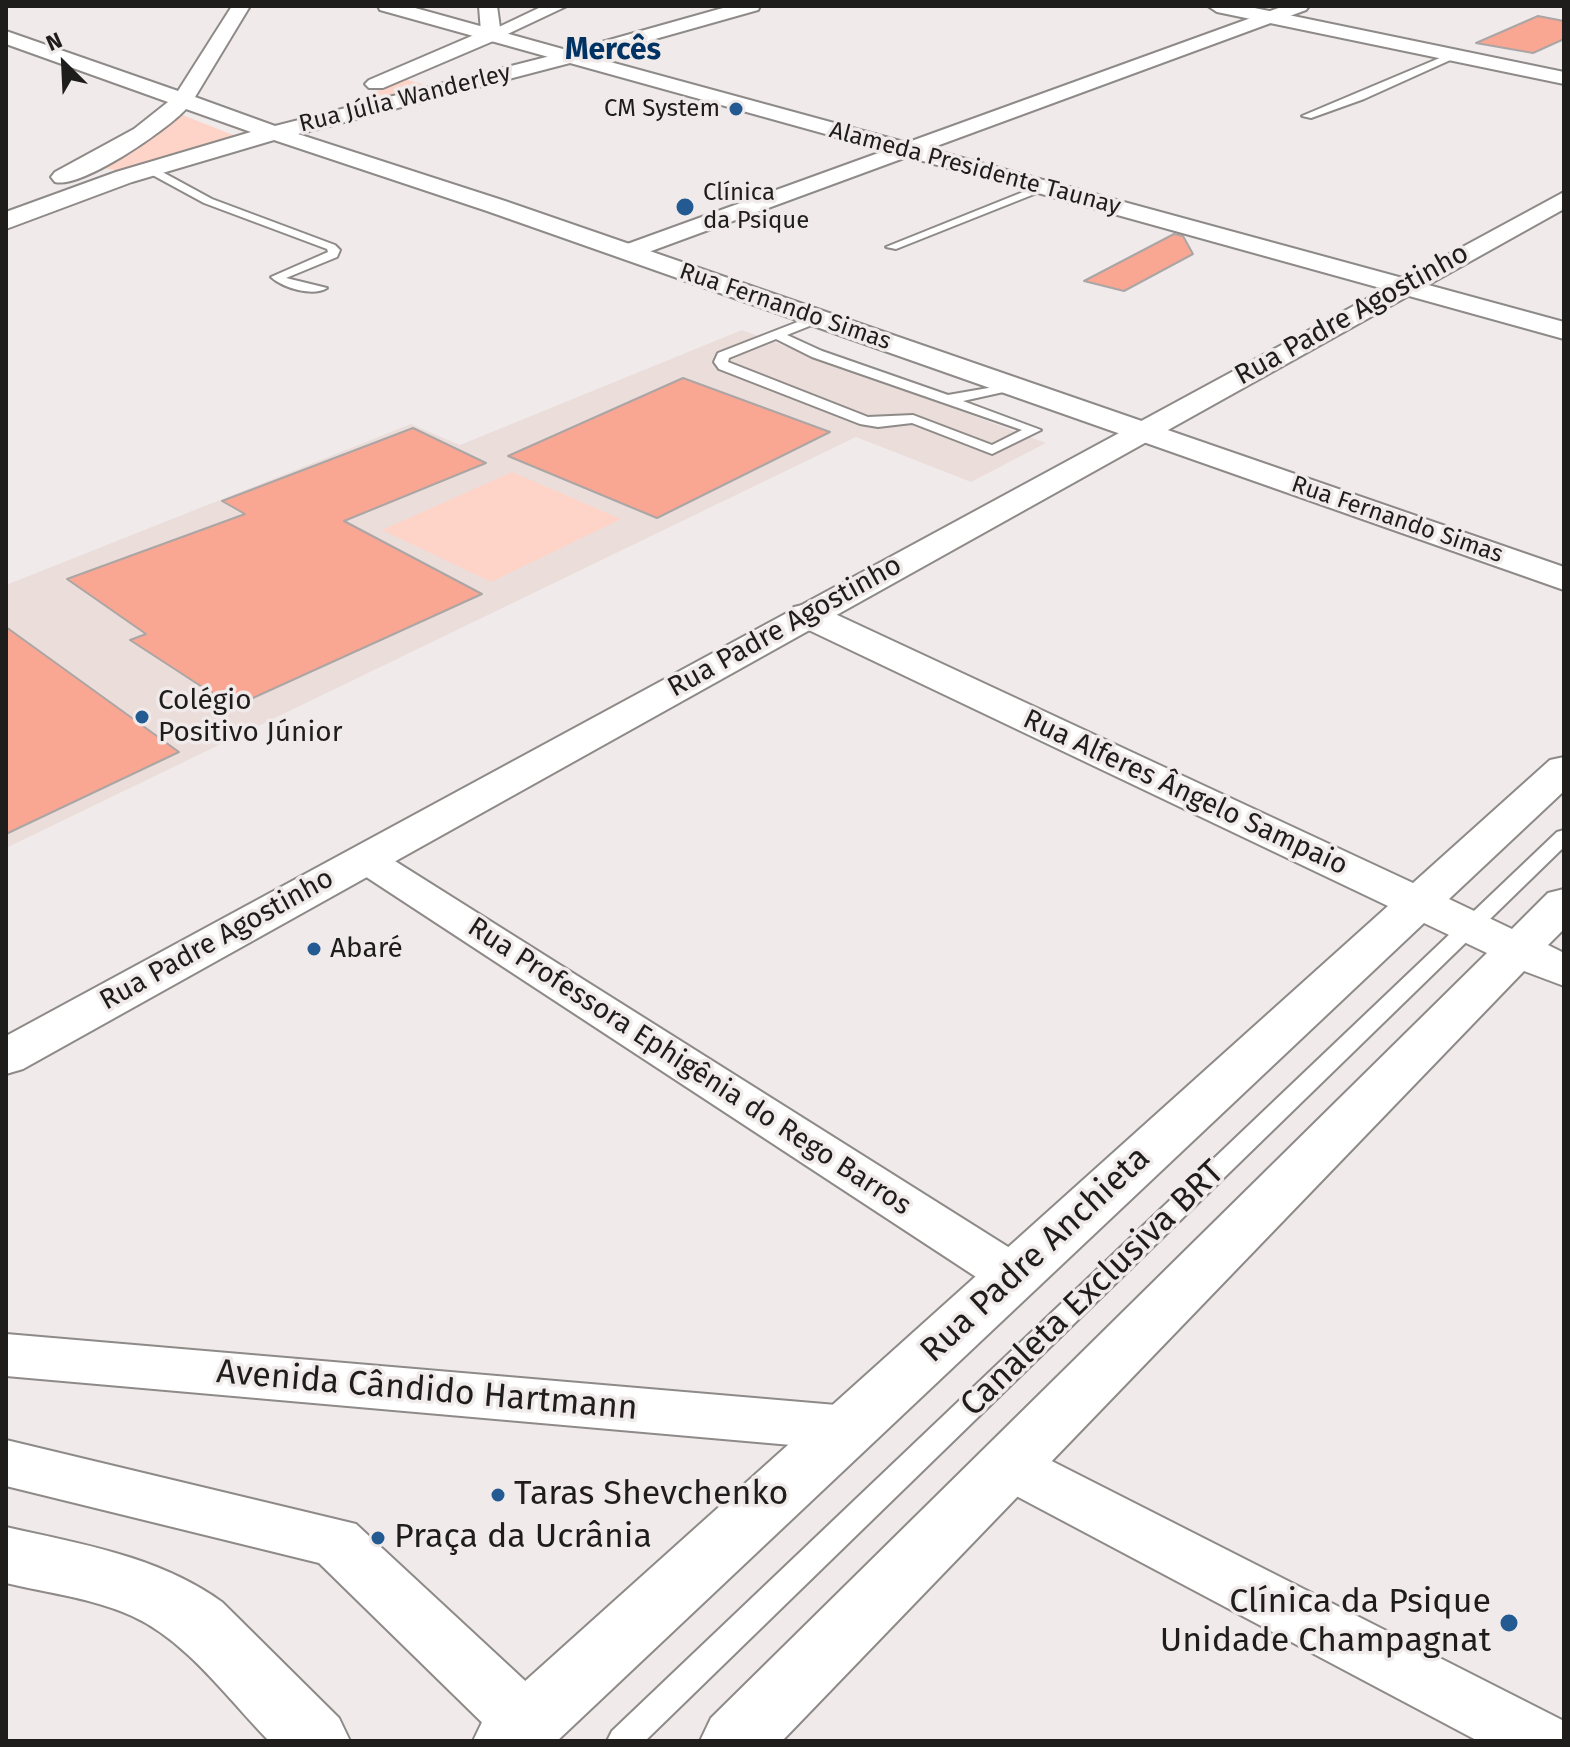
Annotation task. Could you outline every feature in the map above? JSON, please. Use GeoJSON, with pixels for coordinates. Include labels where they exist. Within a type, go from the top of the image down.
{"type":"FeatureCollection","features":[{"type":"Feature","properties":{"kind":"main road"},"geometry":{"type":"LineString","coordinates":[[6,206],[101,157],[157,123],[182,101],[241,6]]}},
{"type":"Feature","properties":{"kind":"main road","name":"Alameda Presidente Taunay"},"geometry":{"type":"LineString","coordinates":[[387,6],[490,20],[570,57],[1564,331]]}},
{"type":"Feature","properties":{"kind":"main road","name":"Rua Júlia Wanderley"},"geometry":{"type":"LineString","coordinates":[[6,221],[124,177],[274,133],[570,57],[751,6]]}},
{"type":"Feature","properties":{"kind":"main road"},"geometry":{"type":"LineString","coordinates":[[1224,7],[1564,78]]}},
{"type":"Feature","properties":{"kind":"main road"},"geometry":{"type":"LineString","coordinates":[[274,133],[287,123],[490,20]]}},
{"type":"Feature","properties":{"kind":"main road","name":"Rua Fernando Simas"},"geometry":{"type":"LineString","coordinates":[[6,37],[238,121],[627,252],[1564,579]]}},
{"type":"Feature","properties":{"kind":"main road"},"geometry":{"type":"LineString","coordinates":[[144,87],[197,79]]}},
{"type":"Feature","properties":{"kind":"main road"},"geometry":{"type":"LineString","coordinates":[[157,123],[198,119],[238,121]]}},
{"type":"Feature","properties":{"kind":"main road"},"geometry":{"type":"LineString","coordinates":[[101,157],[92,175],[124,177]]}},
{"type":"Feature","properties":{"kind":"main road","name":"Rua Padre Agostinho"},"geometry":{"type":"LineString","coordinates":[[6,1057],[1564,199]]}},
{"type":"Feature","properties":{"kind":"main road","name":"Rua Alferes Ângelo Sampaio"},"geometry":{"type":"LineString","coordinates":[[807,615],[1517,949]]}},
{"type":"Feature","properties":{"kind":"main road","name":"Rua Padre Anchieta"},"geometry":{"type":"LineString","coordinates":[[518,1733],[1564,769]]}},
{"type":"Feature","properties":{"kind":"main road"},"geometry":{"type":"LineString","coordinates":[[735,1741],[1564,903]]}},
{"type":"Feature","properties":{"kind":"main road"},"geometry":{"type":"LineString","coordinates":[[6,1555],[131,1587],[178,1606],[199,1623],[315,1741]]}},
{"type":"Feature","properties":{"kind":"street"},"geometry":{"type":"LineString","coordinates":[[490,20],[530,18],[558,6]]}},
{"type":"Feature","properties":{"kind":"street"},"geometry":{"type":"LineString","coordinates":[[627,252],[1300,6]]}},
{"type":"Feature","properties":{"kind":"street","name":"Rua Professora Ephigênia do Rego Barros"},"geometry":{"type":"LineString","coordinates":[[365,859],[1014,1276]]}},
{"type":"Feature","properties":{"kind":"street","name":"Avenida Cândido Hartmann"},"geometry":{"type":"LineString","coordinates":[[6,1355],[848,1428]]}},
{"type":"Feature","properties":{"kind":"street"},"geometry":{"type":"LineString","coordinates":[[6,1463],[336,1542],[518,1733]]}},
{"type":"Feature","properties":{"kind":"street"},"geometry":{"type":"LineString","coordinates":[[1008,1465],[1540,1741]]}},
{"type":"Feature","properties":{"kind":"lane"},"geometry":{"type":"LineString","coordinates":[[1307,116],[1361,97],[1454,55]]}},
{"type":"Feature","properties":{"kind":"lane"},"geometry":{"type":"LineString","coordinates":[[151,170],[208,201],[331,247],[333,254],[277,277],[288,284],[321,288]]}},
{"type":"Feature","properties":{"kind":"lane"},"geometry":{"type":"LineString","coordinates":[[892,247],[1043,187]]}},
{"type":"Feature","properties":{"kind":"lane"},"geometry":{"type":"LineString","coordinates":[[777,335],[817,354],[1034,430],[992,450],[913,419],[865,421],[724,366],[721,362],[723,356],[818,318]]}},
{"type":"Feature","properties":{"kind":"lane"},"geometry":{"type":"LineString","coordinates":[[946,400],[1012,386]]}},
{"type":"Feature","properties":{"kind":"lane","name":"Canaleta Exclusiva BRT"},"geometry":{"type":"LineString","coordinates":[[623,1741],[1517,949],[1564,836]]}},
{"type":"Feature","properties":{"kind":"shaded area"},"geometry":{"type":"Polygon","coordinates":[[[405,79],[435,88],[297,126],[405,79]]]}},
{"type":"Feature","properties":{"kind":"shaded area"},"geometry":{"type":"Polygon","coordinates":[[[180,114],[241,138],[124,172],[104,168],[110,161],[154,136],[180,114]]]}},
{"type":"Feature","properties":{"kind":"shaded area","name":"Colégio Positivo Júnior"},"geometry":{"type":"Polygon","coordinates":[[[742,330],[1046,443],[971,482],[856,437],[6,848],[6,585],[411,424],[460,445],[742,330]]]}},
{"type":"Feature","properties":{"kind":"shaded area"},"geometry":{"type":"Polygon","coordinates":[[[512,472],[621,519],[491,582],[382,530],[512,472]]]}},
{"type":"Feature","properties":{"kind":"building"},"geometry":{"type":"Polygon","coordinates":[[[1538,16],[1564,21],[1564,39],[1533,53],[1476,43],[1538,16]]]}},
{"type":"Feature","properties":{"kind":"building"},"geometry":{"type":"Polygon","coordinates":[[[1174,234],[1183,236],[1193,254],[1124,291],[1084,281],[1174,234]]]}},
{"type":"Feature","properties":{"kind":"building"},"geometry":{"type":"Polygon","coordinates":[[[683,378],[830,432],[657,518],[508,456],[683,378]]]}},
{"type":"Feature","properties":{"kind":"building"},"geometry":{"type":"Polygon","coordinates":[[[413,428],[486,463],[344,521],[482,594],[233,707],[130,640],[146,634],[67,579],[245,514],[222,501],[413,428]]]}},
{"type":"Feature","properties":{"kind":"building"},"geometry":{"type":"Polygon","coordinates":[[[6,627],[179,752],[6,834],[6,627]]]}},
{"type":"Feature","properties":{"kind":"place","name":"CM System"},"geometry":{"type":"Point","coordinates":[736,109]}},
{"type":"Feature","properties":{"kind":"place","name":"Clínica da Psique"},"geometry":{"type":"Point","coordinates":[685,207]}},
{"type":"Feature","properties":{"kind":"place","name":"Colégio Positivo Júnior"},"geometry":{"type":"Point","coordinates":[142,717]}},
{"type":"Feature","properties":{"kind":"place","name":"Abaré"},"geometry":{"type":"Point","coordinates":[314,949]}},
{"type":"Feature","properties":{"kind":"place","name":"Taras Shevchenko"},"geometry":{"type":"Point","coordinates":[498,1495]}},
{"type":"Feature","properties":{"kind":"place","name":"Praça da Ucrânia"},"geometry":{"type":"Point","coordinates":[378,1538]}},
{"type":"Feature","properties":{"kind":"place","name":"Clínica da Psique Unidade Champagnat"},"geometry":{"type":"Point","coordinates":[1509,1623]}},
{"type":"Feature","properties":{"kind":"district","name":"Mercês"},"geometry":{"type":"Point","coordinates":[613,51]}}]}
